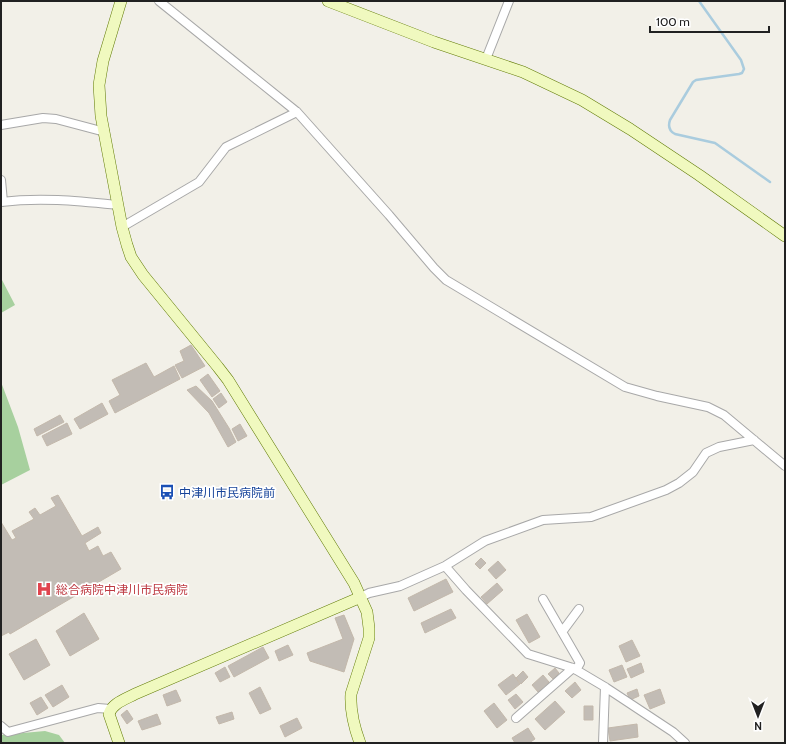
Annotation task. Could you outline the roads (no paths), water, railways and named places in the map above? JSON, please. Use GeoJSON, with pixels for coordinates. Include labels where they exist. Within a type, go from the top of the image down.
{"type":"FeatureCollection","features":[{"type":"Feature","properties":{"kind":"street"},"geometry":{"type":"LineString","coordinates":[[121,1],[103,61],[99,85],[104,132],[127,246],[131,257],[143,275],[224,376],[354,583],[361,597],[366,612],[369,638],[351,694],[350,703],[354,724],[360,743]]}},
{"type":"Feature","properties":{"kind":"street"},"geometry":{"type":"LineString","coordinates":[[159,1],[297,112],[446,280],[624,387],[708,407],[724,414],[785,466]]}},
{"type":"Feature","properties":{"kind":"street"},"geometry":{"type":"LineString","coordinates":[[328,1],[434,42],[523,72],[582,100],[693,170],[785,236]]}},
{"type":"Feature","properties":{"kind":"street"},"geometry":{"type":"LineString","coordinates":[[486,59],[509,1]]}},
{"type":"Feature","properties":{"kind":"street"},"geometry":{"type":"LineString","coordinates":[[122,227],[199,182],[226,147],[297,112]]}},
{"type":"Feature","properties":{"kind":"street"},"geometry":{"type":"LineString","coordinates":[[1,125],[43,118],[56,119],[104,132]]}},
{"type":"Feature","properties":{"kind":"street"},"geometry":{"type":"LineString","coordinates":[[1,180],[2,202],[30,199],[72,200],[118,205]]}},
{"type":"Feature","properties":{"kind":"street"},"geometry":{"type":"LineString","coordinates":[[1,726],[8,732],[98,708],[110,709],[135,694],[369,593],[400,586],[444,566],[485,541],[543,520],[590,517],[666,490],[679,483],[693,472],[706,453],[720,447],[754,440]]}},
{"type":"Feature","properties":{"kind":"street"},"geometry":{"type":"LineString","coordinates":[[444,566],[528,654],[574,669],[605,687],[673,732],[685,743]]}},
{"type":"Feature","properties":{"kind":"street"},"geometry":{"type":"LineString","coordinates":[[516,718],[580,663],[543,599]]}},
{"type":"Feature","properties":{"kind":"street"},"geometry":{"type":"LineString","coordinates":[[562,632],[579,609]]}},
{"type":"Feature","properties":{"kind":"street"},"geometry":{"type":"LineString","coordinates":[[603,743],[605,687]]}},
{"type":"Feature","properties":{"kind":"street"},"geometry":{"type":"LineString","coordinates":[[110,709],[110,719],[119,743]]}},
{"type":"Feature","properties":{"kind":"waterway"},"geometry":{"type":"LineString","coordinates":[[699,1],[741,60],[744,69],[742,73],[739,74],[696,80],[693,82],[670,120],[669,124],[671,131],[675,134],[715,143],[770,182]]}},
{"type":"Feature","properties":{"kind":"place","name":"中津川市民病院前"},"geometry":{"type":"Point","coordinates":[167,492]}},
{"type":"Feature","properties":{"kind":"place","name":"総合病院中津川市民病院"},"geometry":{"type":"Point","coordinates":[44,589]}}]}
